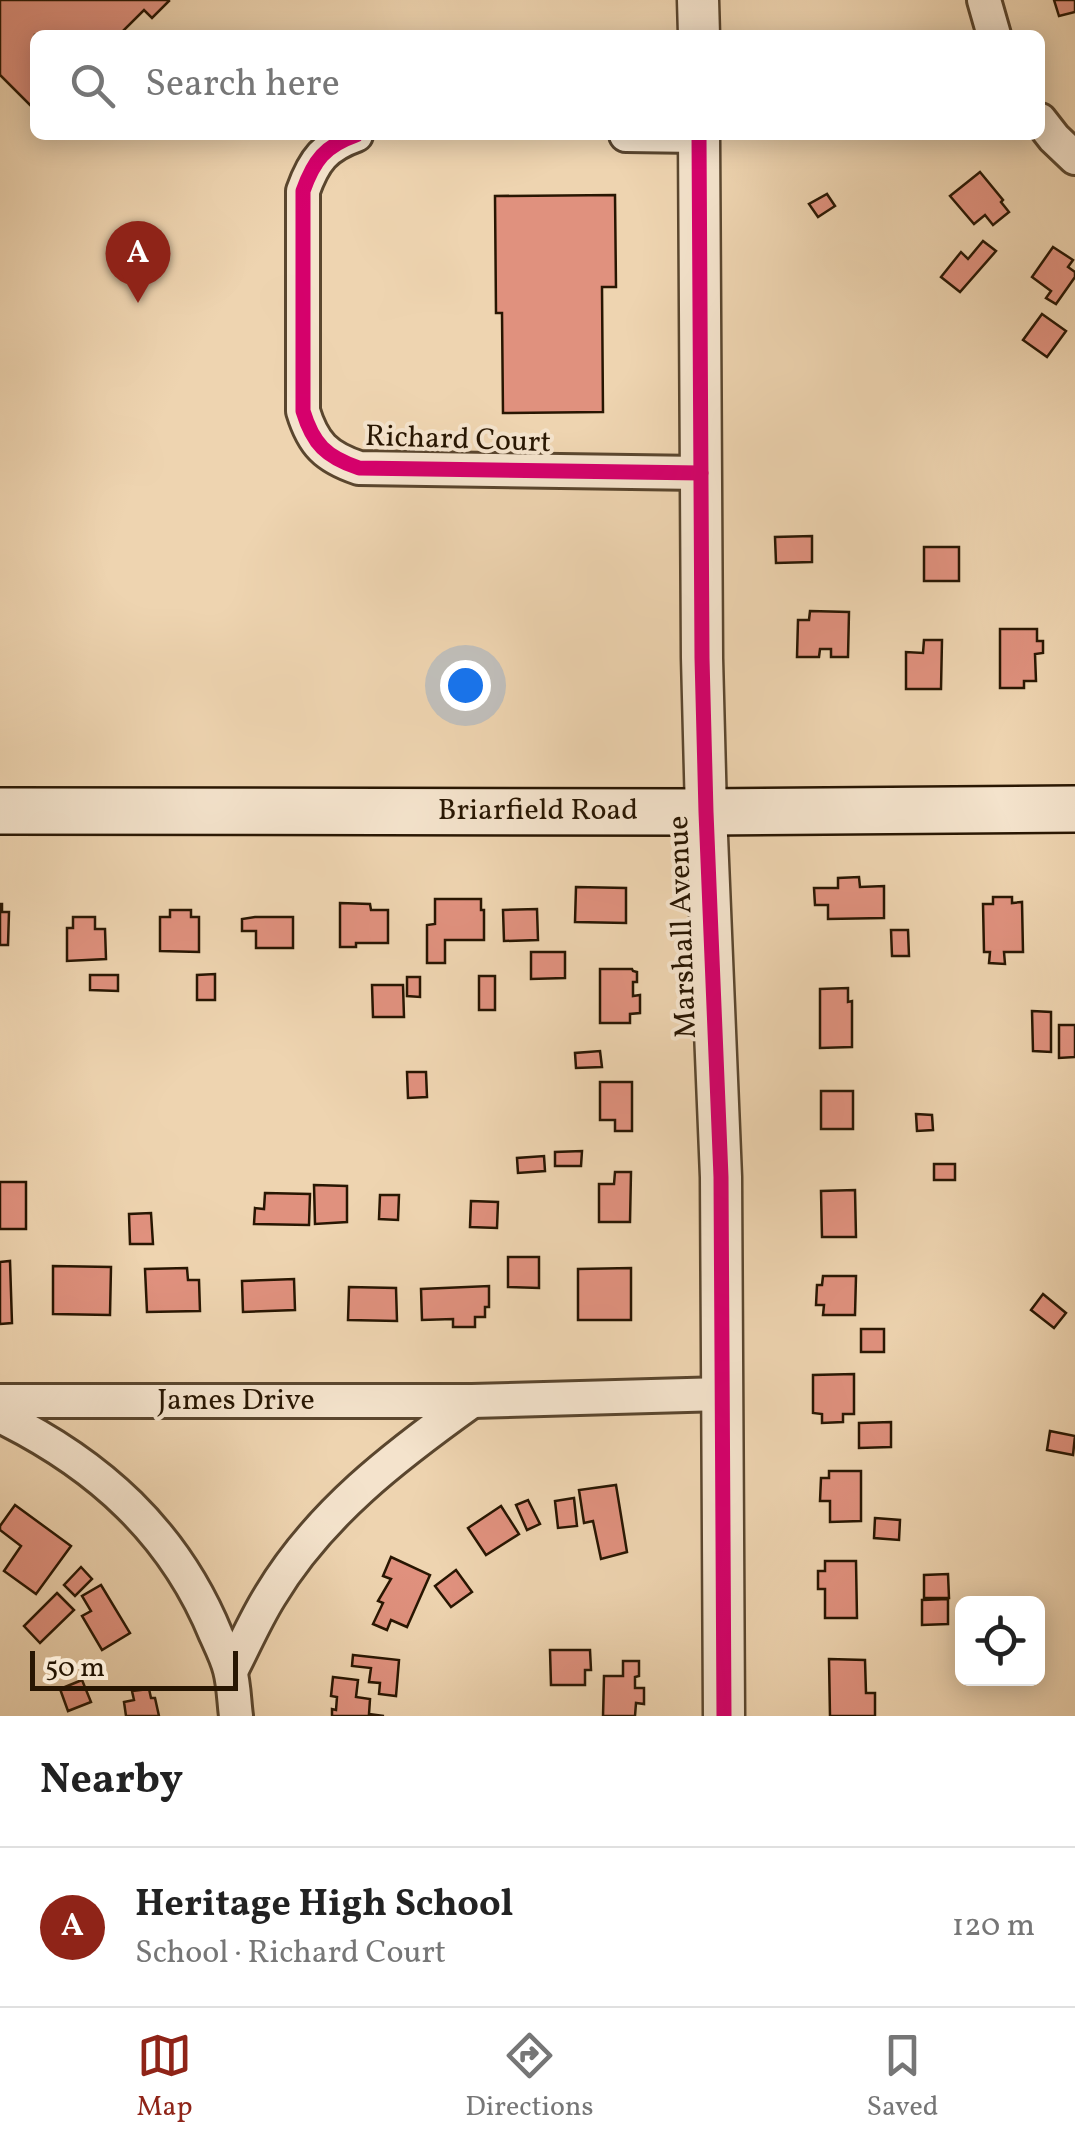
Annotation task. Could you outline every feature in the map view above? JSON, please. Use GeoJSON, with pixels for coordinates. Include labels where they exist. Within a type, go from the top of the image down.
{"type":"FeatureCollection","features":[{"type":"Feature","properties":{"kind":"main road","name":"Briarfield Road"},"geometry":{"type":"LineString","coordinates":[[0,811],[1075,809]]}},
{"type":"Feature","properties":{"kind":"street"},"geometry":{"type":"LineString","coordinates":[[698,0],[698,30]]}},
{"type":"Feature","properties":{"kind":"street"},"geometry":{"type":"LineString","coordinates":[[984,0],[993,30]]}},
{"type":"Feature","properties":{"kind":"street"},"geometry":{"type":"LineString","coordinates":[[1045,126],[1075,158]]}},
{"type":"Feature","properties":{"kind":"street","name":"Richard Court"},"geometry":{"type":"LineString","coordinates":[[342,140],[322,154],[310,171],[304,191],[302,411],[309,432],[322,449],[359,468],[701,473]]}},
{"type":"Feature","properties":{"kind":"street","name":"Marshall Avenue"},"geometry":{"type":"LineString","coordinates":[[699,140],[706,812],[721,1177],[724,1716]]}},
{"type":"Feature","properties":{"kind":"street","name":"James Drive"},"geometry":{"type":"LineString","coordinates":[[0,1401],[472,1401],[723,1394]]}},
{"type":"Feature","properties":{"kind":"street"},"geometry":{"type":"LineString","coordinates":[[231,1671],[270,1596],[324,1524],[370,1478],[472,1401]]}},
{"type":"Feature","properties":{"kind":"street"},"geometry":{"type":"LineString","coordinates":[[0,1416],[74,1459],[121,1496],[162,1538],[204,1605],[231,1671],[236,1716]]}},
{"type":"Feature","properties":{"kind":"building"},"geometry":{"type":"Polygon","coordinates":[[[0,0],[169,1],[152,18],[144,10],[124,30],[30,30],[30,105],[0,75],[0,0]]]}},
{"type":"Feature","properties":{"kind":"building"},"geometry":{"type":"Polygon","coordinates":[[[1054,0],[1075,0],[1075,12],[1059,16],[1054,0]]]}},
{"type":"Feature","properties":{"kind":"building"},"geometry":{"type":"Polygon","coordinates":[[[980,172],[1009,212],[993,225],[985,215],[974,224],[950,196],[980,172]]]}},
{"type":"Feature","properties":{"kind":"building"},"geometry":{"type":"Polygon","coordinates":[[[827,194],[835,206],[818,217],[809,204],[827,194]]]}},
{"type":"Feature","properties":{"kind":"building"},"geometry":{"type":"Polygon","coordinates":[[[615,195],[616,287],[602,287],[603,412],[503,413],[502,313],[496,313],[495,196],[615,195]]]}},
{"type":"Feature","properties":{"kind":"building"},"geometry":{"type":"Polygon","coordinates":[[[983,241],[996,251],[960,292],[941,277],[961,252],[968,259],[983,241]]]}},
{"type":"Feature","properties":{"kind":"building"},"geometry":{"type":"Polygon","coordinates":[[[1053,247],[1073,260],[1068,267],[1075,272],[1056,304],[1046,298],[1051,291],[1032,277],[1053,247]]]}},
{"type":"Feature","properties":{"kind":"building"},"geometry":{"type":"Polygon","coordinates":[[[1042,314],[1066,331],[1047,357],[1023,340],[1042,314]]]}},
{"type":"Feature","properties":{"kind":"building"},"geometry":{"type":"Polygon","coordinates":[[[812,536],[812,562],[776,563],[775,537],[812,536]]]}},
{"type":"Feature","properties":{"kind":"building"},"geometry":{"type":"Polygon","coordinates":[[[924,547],[959,547],[959,581],[924,581],[924,547]]]}},
{"type":"Feature","properties":{"kind":"building"},"geometry":{"type":"Polygon","coordinates":[[[810,611],[849,612],[848,657],[831,657],[831,649],[820,649],[819,657],[797,657],[798,620],[809,620],[810,611]]]}},
{"type":"Feature","properties":{"kind":"building"},"geometry":{"type":"Polygon","coordinates":[[[1000,629],[1037,629],[1037,641],[1043,641],[1043,653],[1035,654],[1036,681],[1024,681],[1024,688],[1000,688],[1000,629]]]}},
{"type":"Feature","properties":{"kind":"building"},"geometry":{"type":"Polygon","coordinates":[[[924,640],[942,640],[941,689],[906,689],[906,652],[923,653],[924,640]]]}},
{"type":"Feature","properties":{"kind":"building"},"geometry":{"type":"Polygon","coordinates":[[[859,877],[860,887],[884,886],[884,918],[828,919],[828,905],[815,905],[814,888],[838,888],[838,878],[859,877]]]}},
{"type":"Feature","properties":{"kind":"building"},"geometry":{"type":"Polygon","coordinates":[[[576,887],[626,888],[626,923],[575,922],[576,887]]]}},
{"type":"Feature","properties":{"kind":"building"},"geometry":{"type":"Polygon","coordinates":[[[993,897],[1012,897],[1012,903],[1022,902],[1023,952],[1004,952],[1005,964],[989,963],[990,952],[984,952],[983,904],[993,904],[993,897]]]}},
{"type":"Feature","properties":{"kind":"building"},"geometry":{"type":"Polygon","coordinates":[[[435,899],[481,899],[484,910],[484,940],[445,940],[445,963],[427,963],[427,925],[435,924],[435,899]]]}},
{"type":"Feature","properties":{"kind":"building"},"geometry":{"type":"Polygon","coordinates":[[[340,903],[370,904],[371,910],[388,910],[388,943],[340,947],[340,903]]]}},
{"type":"Feature","properties":{"kind":"building"},"geometry":{"type":"Polygon","coordinates":[[[0,904],[2,912],[9,912],[8,945],[0,945],[0,904]]]}},
{"type":"Feature","properties":{"kind":"building"},"geometry":{"type":"Polygon","coordinates":[[[537,909],[538,940],[504,941],[503,910],[537,909]]]}},
{"type":"Feature","properties":{"kind":"building"},"geometry":{"type":"Polygon","coordinates":[[[170,910],[191,910],[191,917],[199,917],[199,952],[160,951],[160,917],[170,917],[170,910]]]}},
{"type":"Feature","properties":{"kind":"building"},"geometry":{"type":"Polygon","coordinates":[[[73,917],[95,917],[95,929],[105,929],[106,959],[67,961],[67,928],[73,928],[73,917]]]}},
{"type":"Feature","properties":{"kind":"building"},"geometry":{"type":"Polygon","coordinates":[[[293,917],[293,948],[256,948],[256,931],[242,931],[242,919],[293,917]]]}},
{"type":"Feature","properties":{"kind":"building"},"geometry":{"type":"Polygon","coordinates":[[[891,930],[908,930],[909,956],[892,956],[891,930]]]}},
{"type":"Feature","properties":{"kind":"building"},"geometry":{"type":"Polygon","coordinates":[[[531,952],[565,952],[565,978],[531,979],[531,952]]]}},
{"type":"Feature","properties":{"kind":"building"},"geometry":{"type":"Polygon","coordinates":[[[600,969],[637,972],[633,996],[640,995],[640,1013],[630,1014],[630,1023],[600,1023],[600,969]]]}},
{"type":"Feature","properties":{"kind":"building"},"geometry":{"type":"Polygon","coordinates":[[[215,974],[215,1000],[197,1000],[197,975],[215,974]]]}},
{"type":"Feature","properties":{"kind":"building"},"geometry":{"type":"Polygon","coordinates":[[[90,975],[118,975],[118,991],[90,990],[90,975]]]}},
{"type":"Feature","properties":{"kind":"building"},"geometry":{"type":"Polygon","coordinates":[[[479,976],[495,976],[495,1010],[479,1010],[479,976]]]}},
{"type":"Feature","properties":{"kind":"building"},"geometry":{"type":"Polygon","coordinates":[[[407,977],[420,977],[420,997],[407,996],[407,977]]]}},
{"type":"Feature","properties":{"kind":"building"},"geometry":{"type":"Polygon","coordinates":[[[372,985],[403,985],[404,1017],[373,1017],[372,985]]]}},
{"type":"Feature","properties":{"kind":"building"},"geometry":{"type":"Polygon","coordinates":[[[848,988],[848,1002],[852,1001],[852,1047],[820,1048],[820,989],[848,988]]]}},
{"type":"Feature","properties":{"kind":"building"},"geometry":{"type":"Polygon","coordinates":[[[1032,1011],[1051,1012],[1051,1052],[1033,1051],[1032,1011]]]}},
{"type":"Feature","properties":{"kind":"building"},"geometry":{"type":"Polygon","coordinates":[[[1059,1025],[1075,1025],[1075,1057],[1059,1058],[1059,1025]]]}},
{"type":"Feature","properties":{"kind":"building"},"geometry":{"type":"Polygon","coordinates":[[[600,1051],[602,1067],[576,1068],[575,1053],[600,1051]]]}},
{"type":"Feature","properties":{"kind":"building"},"geometry":{"type":"Polygon","coordinates":[[[407,1072],[426,1072],[427,1097],[408,1098],[407,1072]]]}},
{"type":"Feature","properties":{"kind":"building"},"geometry":{"type":"Polygon","coordinates":[[[600,1082],[632,1082],[632,1131],[615,1131],[615,1120],[600,1120],[600,1082]]]}},
{"type":"Feature","properties":{"kind":"building"},"geometry":{"type":"Polygon","coordinates":[[[821,1091],[853,1091],[853,1129],[821,1129],[821,1091]]]}},
{"type":"Feature","properties":{"kind":"building"},"geometry":{"type":"Polygon","coordinates":[[[916,1114],[932,1115],[933,1130],[917,1131],[916,1114]]]}},
{"type":"Feature","properties":{"kind":"building"},"geometry":{"type":"Polygon","coordinates":[[[582,1151],[581,1166],[555,1166],[555,1152],[582,1151]]]}},
{"type":"Feature","properties":{"kind":"building"},"geometry":{"type":"Polygon","coordinates":[[[544,1156],[545,1171],[518,1173],[517,1158],[544,1156]]]}},
{"type":"Feature","properties":{"kind":"building"},"geometry":{"type":"Polygon","coordinates":[[[934,1164],[955,1164],[955,1180],[934,1180],[934,1164]]]}},
{"type":"Feature","properties":{"kind":"building"},"geometry":{"type":"Polygon","coordinates":[[[615,1172],[631,1172],[630,1222],[599,1222],[599,1184],[614,1184],[615,1172]]]}},
{"type":"Feature","properties":{"kind":"building"},"geometry":{"type":"Polygon","coordinates":[[[0,1182],[26,1182],[26,1229],[0,1229],[0,1182]]]}},
{"type":"Feature","properties":{"kind":"building"},"geometry":{"type":"Polygon","coordinates":[[[314,1185],[347,1186],[347,1222],[315,1224],[314,1185]]]}},
{"type":"Feature","properties":{"kind":"building"},"geometry":{"type":"Polygon","coordinates":[[[855,1190],[856,1237],[822,1237],[821,1191],[855,1190]]]}},
{"type":"Feature","properties":{"kind":"building"},"geometry":{"type":"Polygon","coordinates":[[[265,1193],[310,1194],[309,1225],[254,1224],[255,1208],[264,1209],[265,1193]]]}},
{"type":"Feature","properties":{"kind":"building"},"geometry":{"type":"Polygon","coordinates":[[[380,1195],[399,1195],[398,1220],[379,1219],[380,1195]]]}},
{"type":"Feature","properties":{"kind":"building"},"geometry":{"type":"Polygon","coordinates":[[[471,1201],[498,1202],[497,1228],[470,1227],[471,1201]]]}},
{"type":"Feature","properties":{"kind":"building"},"geometry":{"type":"Polygon","coordinates":[[[151,1213],[153,1244],[130,1244],[129,1214],[151,1213]]]}},
{"type":"Feature","properties":{"kind":"building"},"geometry":{"type":"Polygon","coordinates":[[[508,1257],[539,1257],[539,1288],[508,1287],[508,1257]]]}},
{"type":"Feature","properties":{"kind":"building"},"geometry":{"type":"Polygon","coordinates":[[[10,1261],[12,1323],[0,1324],[0,1262],[10,1261]]]}},
{"type":"Feature","properties":{"kind":"building"},"geometry":{"type":"Polygon","coordinates":[[[53,1266],[111,1267],[110,1315],[53,1314],[53,1266]]]}},
{"type":"Feature","properties":{"kind":"building"},"geometry":{"type":"Polygon","coordinates":[[[187,1268],[188,1280],[199,1280],[200,1311],[147,1312],[145,1269],[187,1268]]]}},
{"type":"Feature","properties":{"kind":"building"},"geometry":{"type":"Polygon","coordinates":[[[631,1268],[631,1320],[578,1320],[578,1269],[631,1268]]]}},
{"type":"Feature","properties":{"kind":"building"},"geometry":{"type":"Polygon","coordinates":[[[823,1276],[856,1276],[855,1315],[823,1315],[824,1305],[816,1305],[817,1285],[822,1285],[823,1276]]]}},
{"type":"Feature","properties":{"kind":"building"},"geometry":{"type":"Polygon","coordinates":[[[294,1279],[295,1310],[243,1312],[242,1281],[294,1279]]]}},
{"type":"Feature","properties":{"kind":"building"},"geometry":{"type":"Polygon","coordinates":[[[489,1286],[489,1307],[485,1307],[485,1317],[475,1317],[475,1327],[453,1327],[453,1319],[422,1320],[421,1289],[489,1286]]]}},
{"type":"Feature","properties":{"kind":"building"},"geometry":{"type":"Polygon","coordinates":[[[349,1287],[396,1288],[397,1321],[348,1320],[349,1287]]]}},
{"type":"Feature","properties":{"kind":"building"},"geometry":{"type":"Polygon","coordinates":[[[1043,1294],[1066,1313],[1054,1328],[1031,1310],[1043,1294]]]}},
{"type":"Feature","properties":{"kind":"building"},"geometry":{"type":"Polygon","coordinates":[[[861,1329],[884,1329],[884,1352],[861,1352],[861,1329]]]}},
{"type":"Feature","properties":{"kind":"building"},"geometry":{"type":"Polygon","coordinates":[[[854,1374],[854,1414],[843,1414],[843,1422],[822,1423],[822,1414],[813,1413],[813,1375],[854,1374]]]}},
{"type":"Feature","properties":{"kind":"building"},"geometry":{"type":"Polygon","coordinates":[[[891,1422],[891,1447],[859,1448],[859,1423],[891,1422]]]}},
{"type":"Feature","properties":{"kind":"building"},"geometry":{"type":"Polygon","coordinates":[[[1050,1431],[1075,1436],[1073,1455],[1047,1450],[1050,1431]]]}},
{"type":"Feature","properties":{"kind":"building"},"geometry":{"type":"Polygon","coordinates":[[[829,1471],[861,1471],[861,1521],[830,1522],[830,1501],[820,1501],[821,1478],[829,1478],[829,1471]]]}},
{"type":"Feature","properties":{"kind":"building"},"geometry":{"type":"Polygon","coordinates":[[[616,1485],[627,1552],[601,1559],[593,1521],[584,1523],[579,1490],[616,1485]]]}},
{"type":"Feature","properties":{"kind":"building"},"geometry":{"type":"Polygon","coordinates":[[[574,1498],[577,1526],[558,1528],[555,1501],[574,1498]]]}},
{"type":"Feature","properties":{"kind":"building"},"geometry":{"type":"Polygon","coordinates":[[[528,1500],[540,1524],[527,1530],[516,1505],[528,1500]]]}},
{"type":"Feature","properties":{"kind":"building"},"geometry":{"type":"Polygon","coordinates":[[[15,1505],[71,1546],[36,1594],[4,1571],[21,1546],[0,1530],[15,1505]]]}},
{"type":"Feature","properties":{"kind":"building"},"geometry":{"type":"Polygon","coordinates":[[[501,1506],[519,1534],[486,1555],[468,1528],[501,1506]]]}},
{"type":"Feature","properties":{"kind":"building"},"geometry":{"type":"Polygon","coordinates":[[[875,1518],[900,1520],[899,1540],[874,1538],[875,1518]]]}},
{"type":"Feature","properties":{"kind":"building"},"geometry":{"type":"Polygon","coordinates":[[[391,1557],[430,1575],[407,1627],[391,1620],[387,1630],[373,1624],[383,1603],[378,1601],[391,1579],[383,1576],[391,1557]]]}},
{"type":"Feature","properties":{"kind":"building"},"geometry":{"type":"Polygon","coordinates":[[[825,1561],[856,1561],[857,1618],[825,1618],[825,1589],[818,1589],[818,1571],[825,1571],[825,1561]]]}},
{"type":"Feature","properties":{"kind":"building"},"geometry":{"type":"Polygon","coordinates":[[[81,1567],[92,1579],[75,1596],[64,1585],[81,1567]]]}},
{"type":"Feature","properties":{"kind":"building"},"geometry":{"type":"Polygon","coordinates":[[[456,1570],[472,1592],[451,1607],[435,1586],[456,1570]]]}},
{"type":"Feature","properties":{"kind":"building"},"geometry":{"type":"Polygon","coordinates":[[[948,1574],[949,1598],[924,1598],[924,1575],[948,1574]]]}},
{"type":"Feature","properties":{"kind":"building"},"geometry":{"type":"Polygon","coordinates":[[[101,1585],[130,1633],[102,1650],[82,1616],[91,1611],[82,1596],[101,1585]]]}},
{"type":"Feature","properties":{"kind":"building"},"geometry":{"type":"Polygon","coordinates":[[[57,1593],[74,1610],[40,1643],[24,1626],[57,1593]]]}},
{"type":"Feature","properties":{"kind":"building"},"geometry":{"type":"Polygon","coordinates":[[[948,1599],[948,1624],[922,1625],[922,1600],[948,1599]]]}},
{"type":"Feature","properties":{"kind":"building"},"geometry":{"type":"Polygon","coordinates":[[[550,1650],[590,1650],[591,1670],[585,1670],[585,1685],[551,1685],[550,1650]]]}},
{"type":"Feature","properties":{"kind":"building"},"geometry":{"type":"Polygon","coordinates":[[[353,1655],[399,1660],[396,1696],[379,1694],[380,1683],[369,1682],[371,1668],[352,1666],[353,1655]]]}},
{"type":"Feature","properties":{"kind":"building"},"geometry":{"type":"Polygon","coordinates":[[[829,1659],[865,1660],[866,1693],[875,1693],[875,1716],[830,1716],[829,1659]]]}},
{"type":"Feature","properties":{"kind":"building"},"geometry":{"type":"Polygon","coordinates":[[[623,1661],[639,1661],[635,1688],[644,1688],[644,1704],[636,1703],[635,1716],[603,1716],[604,1676],[623,1676],[623,1661]]]}},
{"type":"Feature","properties":{"kind":"building"},"geometry":{"type":"Polygon","coordinates":[[[333,1677],[358,1680],[356,1697],[370,1699],[369,1714],[384,1716],[332,1716],[337,1697],[331,1696],[333,1677]]]}},
{"type":"Feature","properties":{"kind":"building"},"geometry":{"type":"Polygon","coordinates":[[[82,1680],[91,1702],[68,1711],[60,1689],[82,1680]]]}},
{"type":"Feature","properties":{"kind":"building"},"geometry":{"type":"Polygon","coordinates":[[[149,1689],[159,1716],[126,1716],[124,1702],[134,1700],[132,1691],[149,1689]]]}},
{"type":"Feature","properties":{"kind":"cycle path"},"geometry":{"type":"LineString","coordinates":[[345,140],[322,156],[303,191],[303,411],[322,448],[359,468],[701,473]]}},
{"type":"Feature","properties":{"kind":"cycle path"},"geometry":{"type":"LineString","coordinates":[[699,140],[702,658],[721,1177],[724,1716]]}},
{"type":"Feature","properties":{"kind":"place","name":"Heritage High School"},"geometry":{"type":"Point","coordinates":[138,303]}}]}
